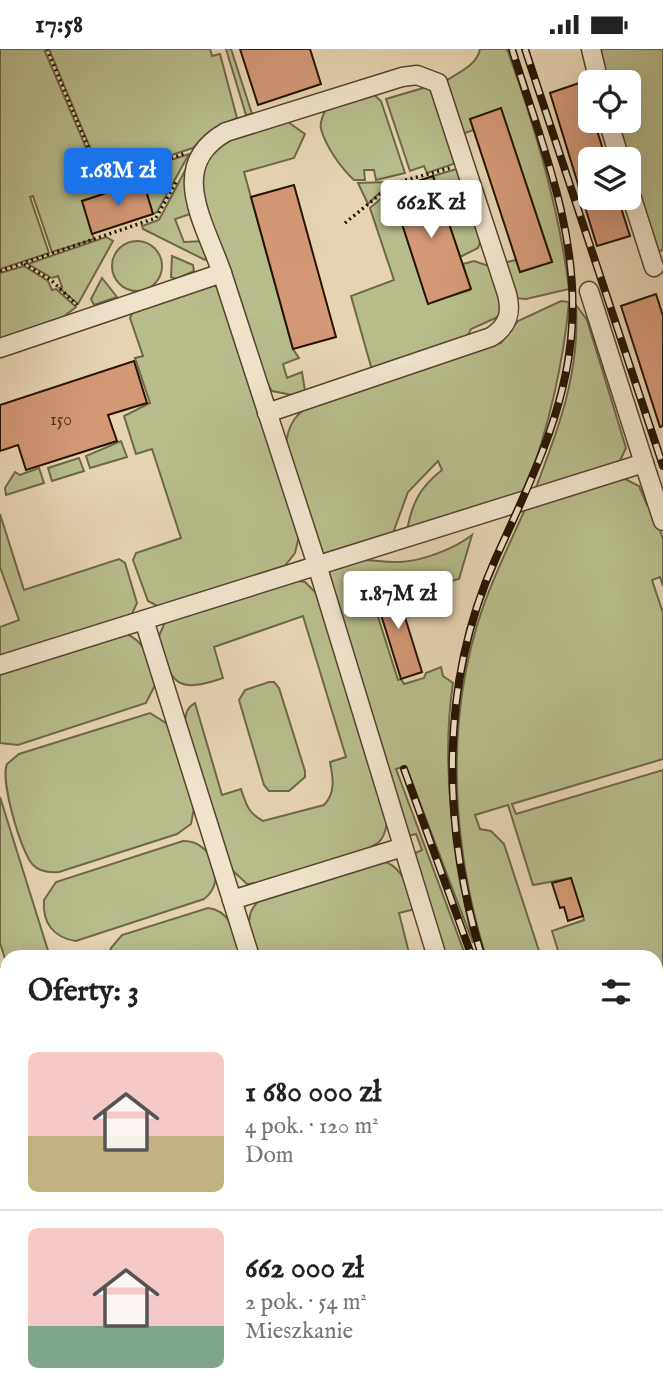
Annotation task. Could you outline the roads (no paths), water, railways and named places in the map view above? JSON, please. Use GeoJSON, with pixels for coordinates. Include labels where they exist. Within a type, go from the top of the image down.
{"type":"FeatureCollection","features":[{"type":"Feature","properties":{"kind":"street"},"geometry":{"type":"LineString","coordinates":[[591,49],[597,70]]}},
{"type":"Feature","properties":{"kind":"street"},"geometry":{"type":"LineString","coordinates":[[267,413],[491,337],[504,326],[510,311],[509,300],[441,89],[432,79],[417,75],[226,132],[204,149],[192,178],[267,413],[317,565],[435,950]]}},
{"type":"Feature","properties":{"kind":"street"},"geometry":{"type":"LineString","coordinates":[[636,210],[654,267]]}},
{"type":"Feature","properties":{"kind":"street"},"geometry":{"type":"LineString","coordinates":[[0,348],[222,272]]}},
{"type":"Feature","properties":{"kind":"street"},"geometry":{"type":"LineString","coordinates":[[589,291],[663,521]]}},
{"type":"Feature","properties":{"kind":"street"},"geometry":{"type":"LineString","coordinates":[[0,665],[644,463]]}},
{"type":"Feature","properties":{"kind":"street"},"geometry":{"type":"LineString","coordinates":[[144,620],[248,950]]}},
{"type":"Feature","properties":{"kind":"street"},"geometry":{"type":"LineString","coordinates":[[232,900],[403,847]]}},
{"type":"Feature","properties":{"kind":"railway"},"geometry":{"type":"LineString","coordinates":[[480,950],[459,858],[454,808],[452,757],[456,707],[464,657],[477,608],[533,475],[563,388],[572,326],[569,254],[563,219],[545,151],[512,49]]}},
{"type":"Feature","properties":{"kind":"railway"},"geometry":{"type":"LineString","coordinates":[[525,49],[663,466]]}},
{"type":"Feature","properties":{"kind":"railway"},"geometry":{"type":"LineString","coordinates":[[404,769],[469,950]]}}]}
